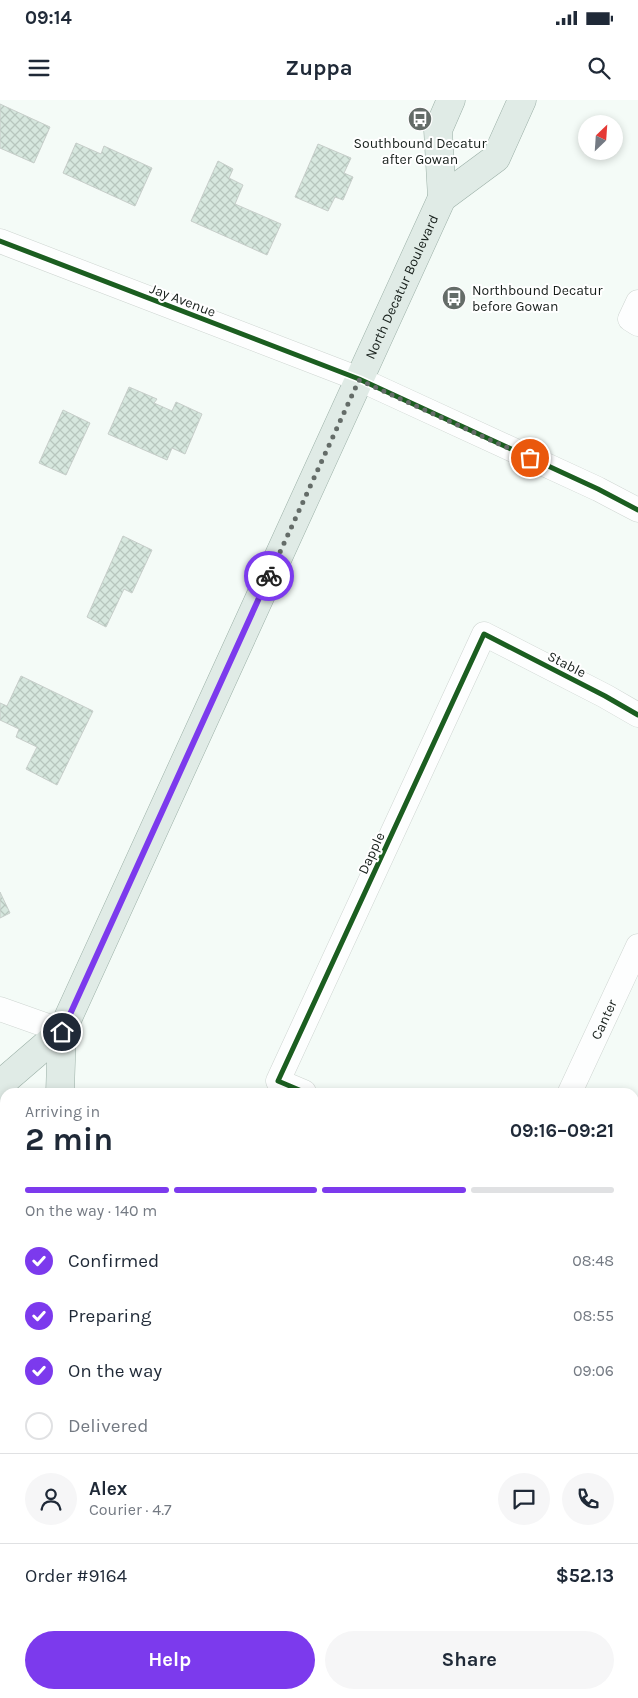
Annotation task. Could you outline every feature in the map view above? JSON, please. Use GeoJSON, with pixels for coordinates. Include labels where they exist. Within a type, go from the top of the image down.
{"type":"FeatureCollection","features":[{"type":"Feature","properties":{"kind":"main road","name":"North Decatur Boulevard"},"geometry":{"type":"LineString","coordinates":[[60,1088],[62,1032],[442,198],[438,130],[451,100]]}},
{"type":"Feature","properties":{"kind":"main road","name":"North Decatur Boulevard"},"geometry":{"type":"LineString","coordinates":[[442,198],[496,158],[522,100]]}},
{"type":"Feature","properties":{"kind":"main road","name":"North Decatur Boulevard"},"geometry":{"type":"LineString","coordinates":[[1,1088],[4,1081],[62,1032]]}},
{"type":"Feature","properties":{"kind":"street","name":"Jay Avenue"},"geometry":{"type":"LineString","coordinates":[[0,241],[359,380],[638,510]]}},
{"type":"Feature","properties":{"kind":"street","name":"Stable"},"geometry":{"type":"LineString","coordinates":[[484,634],[638,715]]}},
{"type":"Feature","properties":{"kind":"street","name":"Dapple"},"geometry":{"type":"LineString","coordinates":[[295,1088],[278,1081],[484,634]]}},
{"type":"Feature","properties":{"kind":"street","name":"Canter"},"geometry":{"type":"LineString","coordinates":[[572,1088],[638,946]]}},
{"type":"Feature","properties":{"kind":"street"},"geometry":{"type":"LineString","coordinates":[[0,1009],[62,1032]]}},
{"type":"Feature","properties":{"kind":"building"},"geometry":{"type":"Polygon","coordinates":[[[0,104],[50,127],[34,163],[0,148],[0,104]]]}},
{"type":"Feature","properties":{"kind":"building"},"geometry":{"type":"Polygon","coordinates":[[[76,143],[101,154],[104,146],[152,168],[135,206],[63,173],[76,143]]]}},
{"type":"Feature","properties":{"kind":"building"},"geometry":{"type":"Polygon","coordinates":[[[318,144],[351,158],[344,173],[353,177],[343,200],[335,197],[328,211],[295,197],[318,144]]]}},
{"type":"Feature","properties":{"kind":"building"},"geometry":{"type":"Polygon","coordinates":[[[218,161],[233,169],[229,178],[243,185],[235,204],[281,224],[267,255],[191,221],[218,161]]]}},
{"type":"Feature","properties":{"kind":"building"},"geometry":{"type":"Polygon","coordinates":[[[129,387],[157,399],[154,403],[172,411],[176,402],[202,414],[185,454],[172,448],[167,460],[108,434],[129,387]]]}},
{"type":"Feature","properties":{"kind":"building"},"geometry":{"type":"Polygon","coordinates":[[[63,410],[90,423],[66,475],[39,463],[63,410]]]}},
{"type":"Feature","properties":{"kind":"building"},"geometry":{"type":"Polygon","coordinates":[[[123,536],[152,550],[132,593],[124,589],[106,627],[87,617],[123,536]]]}},
{"type":"Feature","properties":{"kind":"building"},"geometry":{"type":"Polygon","coordinates":[[[21,676],[93,711],[57,785],[26,769],[37,747],[16,737],[19,729],[0,720],[0,703],[7,706],[21,676]]]}},
{"type":"Feature","properties":{"kind":"building"},"geometry":{"type":"Polygon","coordinates":[[[0,892],[10,913],[0,918],[0,892]]]}},
{"type":"Feature","properties":{"kind":"cycle path"},"geometry":{"type":"LineString","coordinates":[[0,241],[359,379],[598,489],[638,510]]}},
{"type":"Feature","properties":{"kind":"cycle path"},"geometry":{"type":"LineString","coordinates":[[295,1088],[278,1081],[484,634],[638,715]]}},
{"type":"Feature","properties":{"kind":"way so far"},"geometry":{"type":"LineString","coordinates":[[269,576],[359,380],[530,458]]}},
{"type":"Feature","properties":{"kind":"place","name":"Southbound Decatur after Gowan"},"geometry":{"type":"Point","coordinates":[420,119]}},
{"type":"Feature","properties":{"kind":"place","name":"Northbound Decatur before Gowan"},"geometry":{"type":"Point","coordinates":[454,298]}},
{"type":"Feature","properties":{"kind":"route"},"geometry":{"type":"LineString","coordinates":[[62,1032],[269,576]]}}]}
